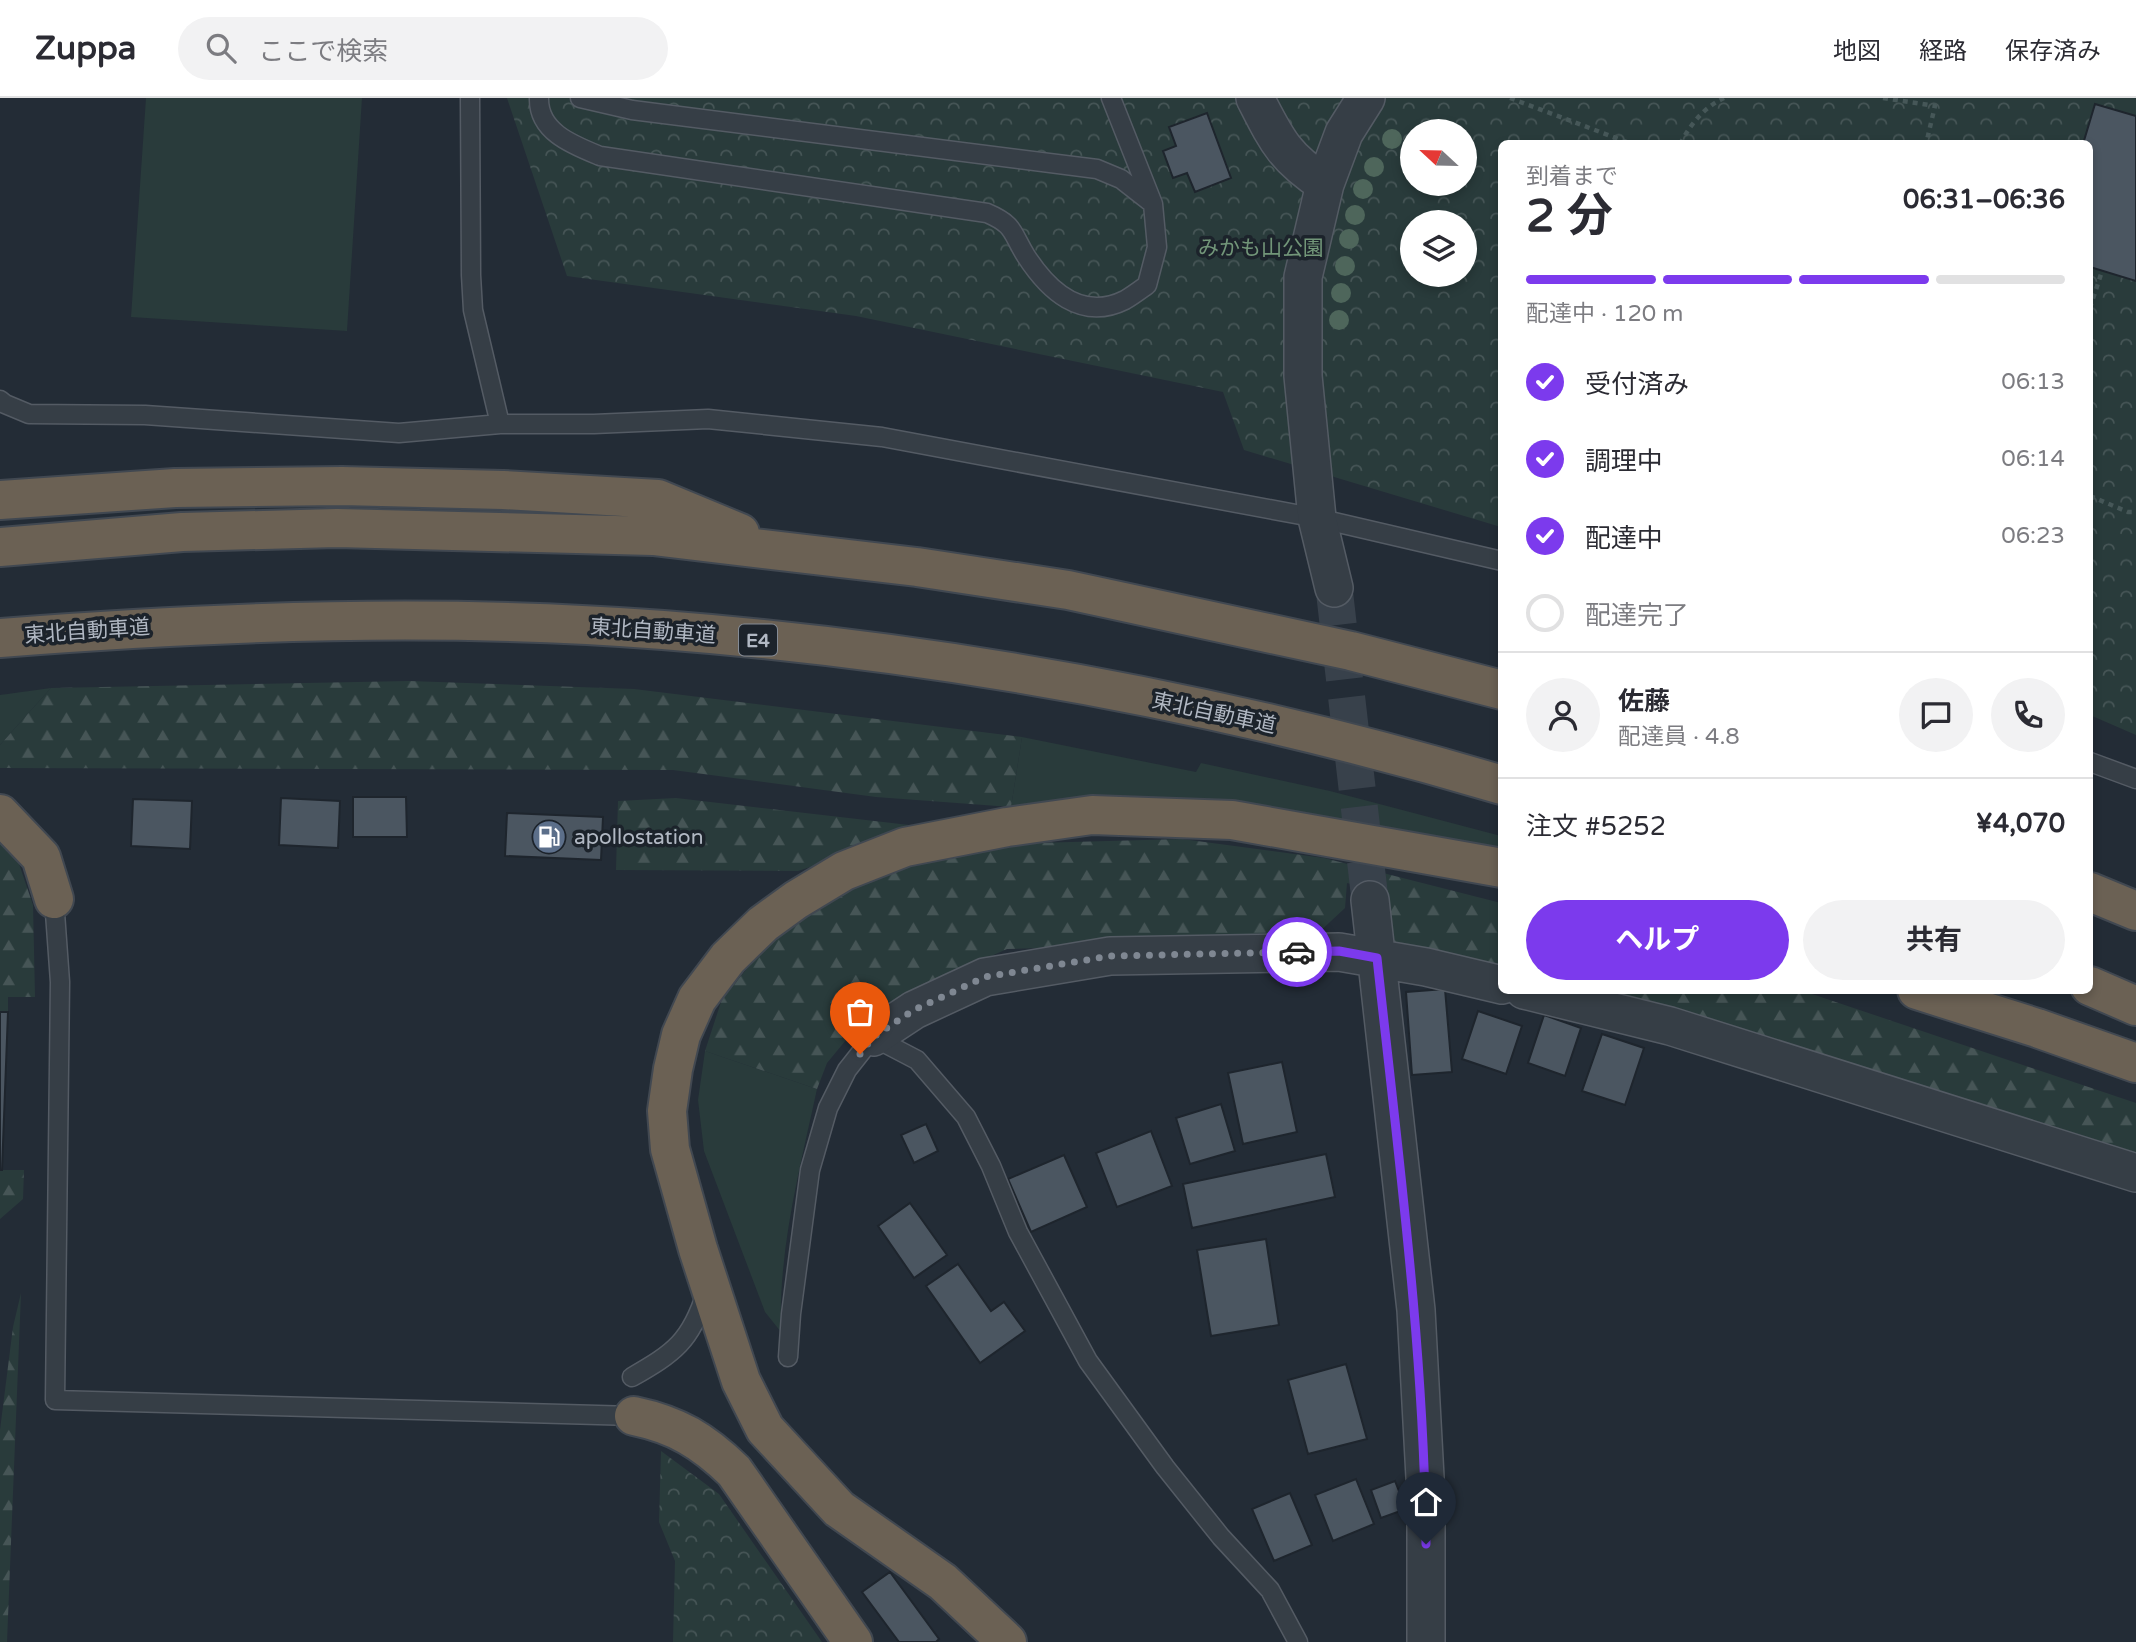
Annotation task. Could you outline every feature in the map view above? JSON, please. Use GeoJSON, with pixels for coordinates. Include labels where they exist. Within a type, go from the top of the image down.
{"type":"FeatureCollection","features":[{"type":"Feature","properties":{"kind":"highway"},"geometry":{"type":"LineString","coordinates":[[0,500],[175,488],[342,486],[503,490],[658,499],[781,550]]}},
{"type":"Feature","properties":{"kind":"highway"},"geometry":{"type":"LineString","coordinates":[[0,547],[182,532],[337,528],[653,537],[781,550],[1068,590],[1338,648],[1498,689]]}},
{"type":"Feature","properties":{"kind":"highway","name":"東北自動車道"},"geometry":{"type":"LineString","coordinates":[[0,638],[173,625],[334,621],[500,622],[674,631],[906,657],[1054,679],[1326,738],[1498,784]]}},
{"type":"Feature","properties":{"kind":"highway"},"geometry":{"type":"LineString","coordinates":[[0,814],[41,857],[54,899]]}},
{"type":"Feature","properties":{"kind":"highway"},"geometry":{"type":"LineString","coordinates":[[1007,1642],[943,1582],[839,1509],[765,1429],[741,1381],[670,1149],[667,1111],[681,1035],[697,999],[728,958],[763,924],[796,900],[844,872],[905,846],[1007,827],[1091,815],[1232,820],[1498,867]]}},
{"type":"Feature","properties":{"kind":"highway"},"geometry":{"type":"LineString","coordinates":[[2093,892],[2136,911]]}},
{"type":"Feature","properties":{"kind":"highway"},"geometry":{"type":"LineString","coordinates":[[2093,987],[2136,1006]]}},
{"type":"Feature","properties":{"kind":"highway"},"geometry":{"type":"LineString","coordinates":[[1930,994],[2136,1063]]}},
{"type":"Feature","properties":{"kind":"highway"},"geometry":{"type":"LineString","coordinates":[[634,1416],[654,1420],[682,1431],[710,1447],[734,1471],[853,1642]]}},
{"type":"Feature","properties":{"kind":"street"},"geometry":{"type":"LineString","coordinates":[[1255,98],[1277,142],[1299,167],[1325,184]]}},
{"type":"Feature","properties":{"kind":"street"},"geometry":{"type":"LineString","coordinates":[[1334,588],[1318,518],[1303,376],[1303,277],[1325,184],[1344,133],[1366,98]]}},
{"type":"Feature","properties":{"kind":"street"},"geometry":{"type":"LineString","coordinates":[[1370,900],[1416,1310],[1426,1496],[1426,1642]]}},
{"type":"Feature","properties":{"kind":"street"},"geometry":{"type":"LineString","coordinates":[[873,1037],[914,1010],[985,977],[1110,956],[1339,951],[1498,984]]}},
{"type":"Feature","properties":{"kind":"street"},"geometry":{"type":"LineString","coordinates":[[1540,994],[1670,1026],[2136,1172]]}},
{"type":"Feature","properties":{"kind":"lane"},"geometry":{"type":"LineString","coordinates":[[470,98],[473,310],[500,424]]}},
{"type":"Feature","properties":{"kind":"lane"},"geometry":{"type":"LineString","coordinates":[[539,98],[538,110],[551,129],[568,144],[600,156],[987,213],[1006,221],[1025,255],[1051,289],[1075,305],[1098,308],[1124,301],[1147,285],[1157,247],[1153,204],[1111,98]]}},
{"type":"Feature","properties":{"kind":"lane"},"geometry":{"type":"LineString","coordinates":[[580,98],[632,110],[1097,169],[1121,179],[1153,204]]}},
{"type":"Feature","properties":{"kind":"lane"},"geometry":{"type":"LineString","coordinates":[[0,400],[29,414],[145,415],[398,433],[500,424],[594,424],[708,419],[882,437],[1318,518],[1498,560]]}},
{"type":"Feature","properties":{"kind":"lane"},"geometry":{"type":"LineString","coordinates":[[2093,763],[2136,779]]}},
{"type":"Feature","properties":{"kind":"lane"},"geometry":{"type":"LineString","coordinates":[[54,899],[60,982],[55,1400],[634,1416]]}},
{"type":"Feature","properties":{"kind":"lane"},"geometry":{"type":"LineString","coordinates":[[788,1357],[810,1170],[828,1108],[848,1070],[873,1037],[917,1059],[966,1117],[991,1166],[1018,1232],[1088,1361],[1165,1467],[1221,1537],[1270,1590],[1298,1642]]}},
{"type":"Feature","properties":{"kind":"lane"},"geometry":{"type":"LineString","coordinates":[[632,1377],[662,1360],[684,1339],[698,1320],[709,1283]]}},
{"type":"Feature","properties":{"kind":"path"},"geometry":{"type":"LineString","coordinates":[[1510,98],[1621,140]]}},
{"type":"Feature","properties":{"kind":"path"},"geometry":{"type":"LineString","coordinates":[[1682,140],[1692,123],[1714,103],[1724,98]]}},
{"type":"Feature","properties":{"kind":"path"},"geometry":{"type":"LineString","coordinates":[[1883,98],[1935,106],[1927,140]]}},
{"type":"Feature","properties":{"kind":"path"},"geometry":{"type":"LineString","coordinates":[[2093,299],[2102,271]]}},
{"type":"Feature","properties":{"kind":"path"},"geometry":{"type":"LineString","coordinates":[[2093,497],[2128,512],[2136,512]]}},
{"type":"Feature","properties":{"kind":"green space"},"geometry":{"type":"Polygon","coordinates":[[[146,98],[362,98],[347,331],[131,317],[146,98]]]}},
{"type":"Feature","properties":{"kind":"green space","name":"みかも山公園"},"geometry":{"type":"Polygon","coordinates":[[[507,98],[2136,98],[2136,735],[2093,716],[2093,140],[1498,140],[1498,526],[1244,450],[1223,392],[856,316],[567,276],[507,98]]]}},
{"type":"Feature","properties":{"kind":"green space"},"geometry":{"type":"Polygon","coordinates":[[[409,681],[634,689],[1022,737],[1011,807],[876,797],[673,770],[0,768],[0,745],[51,688],[409,681]]]}},
{"type":"Feature","properties":{"kind":"green space"},"geometry":{"type":"Polygon","coordinates":[[[51,688],[0,745],[0,695],[51,688]]]}},
{"type":"Feature","properties":{"kind":"green space"},"geometry":{"type":"Polygon","coordinates":[[[1022,737],[1196,772],[1201,763],[1330,791],[1498,835],[1498,851],[1339,819],[1108,799],[1011,807],[1022,737]]]}},
{"type":"Feature","properties":{"kind":"green space"},"geometry":{"type":"Polygon","coordinates":[[[676,798],[909,825],[837,858],[798,871],[616,870],[618,801],[676,798]]]}},
{"type":"Feature","properties":{"kind":"green space"},"geometry":{"type":"Polygon","coordinates":[[[0,833],[16,855],[33,905],[35,997],[8,997],[8,1012],[0,1012],[0,833]]]}},
{"type":"Feature","properties":{"kind":"green space"},"geometry":{"type":"Polygon","coordinates":[[[1182,839],[1324,858],[1498,902],[1498,976],[1389,948],[1377,890],[1347,883],[1345,908],[1317,934],[1302,940],[1007,949],[939,979],[860,1023],[827,1063],[817,1089],[705,1051],[722,999],[787,920],[876,874],[1002,844],[1182,839]]]}},
{"type":"Feature","properties":{"kind":"green space"},"geometry":{"type":"Polygon","coordinates":[[[1563,994],[1812,994],[2136,1103],[2136,1163],[1563,994]]]}},
{"type":"Feature","properties":{"kind":"green space"},"geometry":{"type":"Polygon","coordinates":[[[705,1051],[817,1089],[787,1240],[781,1332],[765,1312],[704,1151],[698,1100],[705,1051]]]}},
{"type":"Feature","properties":{"kind":"green space"},"geometry":{"type":"Polygon","coordinates":[[[0,1170],[24,1170],[23,1199],[0,1219],[0,1170]]]}},
{"type":"Feature","properties":{"kind":"green space"},"geometry":{"type":"Polygon","coordinates":[[[21,1293],[7,1642],[0,1642],[0,1430],[13,1327],[21,1293]]]}},
{"type":"Feature","properties":{"kind":"green space"},"geometry":{"type":"Polygon","coordinates":[[[661,1451],[719,1494],[822,1642],[673,1642],[675,1561],[659,1522],[661,1451]]]}},
{"type":"Feature","properties":{"kind":"building"},"geometry":{"type":"Polygon","coordinates":[[[2095,104],[2136,116],[2136,281],[2093,268],[2093,140],[2084,140],[2095,104]]]}},
{"type":"Feature","properties":{"kind":"building"},"geometry":{"type":"Polygon","coordinates":[[[1207,113],[1231,178],[1195,192],[1187,173],[1173,178],[1163,151],[1176,146],[1169,127],[1207,113]]]}},
{"type":"Feature","properties":{"kind":"building"},"geometry":{"type":"Polygon","coordinates":[[[353,797],[406,797],[407,837],[353,837],[353,797]]]}},
{"type":"Feature","properties":{"kind":"building"},"geometry":{"type":"Polygon","coordinates":[[[281,798],[340,801],[338,848],[279,845],[281,798]]]}},
{"type":"Feature","properties":{"kind":"building"},"geometry":{"type":"Polygon","coordinates":[[[133,799],[192,801],[190,849],[131,846],[133,799]]]}},
{"type":"Feature","properties":{"kind":"building"},"geometry":{"type":"Polygon","coordinates":[[[507,813],[603,817],[601,860],[505,856],[507,813]]]}},
{"type":"Feature","properties":{"kind":"building"},"geometry":{"type":"Polygon","coordinates":[[[1445,989],[1452,1072],[1412,1075],[1406,992],[1445,989]]]}},
{"type":"Feature","properties":{"kind":"building"},"geometry":{"type":"Polygon","coordinates":[[[1478,1011],[1522,1026],[1506,1074],[1462,1059],[1478,1011]]]}},
{"type":"Feature","properties":{"kind":"building"},"geometry":{"type":"Polygon","coordinates":[[[0,1012],[8,1012],[2,1170],[0,1170],[0,1012]]]}},
{"type":"Feature","properties":{"kind":"building"},"geometry":{"type":"Polygon","coordinates":[[[1544,1015],[1581,1028],[1565,1076],[1528,1063],[1544,1015]]]}},
{"type":"Feature","properties":{"kind":"building"},"geometry":{"type":"Polygon","coordinates":[[[1602,1034],[1644,1048],[1625,1105],[1582,1091],[1602,1034]]]}},
{"type":"Feature","properties":{"kind":"building"},"geometry":{"type":"Polygon","coordinates":[[[1282,1062],[1297,1132],[1243,1144],[1228,1073],[1282,1062]]]}},
{"type":"Feature","properties":{"kind":"building"},"geometry":{"type":"Polygon","coordinates":[[[1221,1104],[1235,1151],[1190,1164],[1176,1118],[1221,1104]]]}},
{"type":"Feature","properties":{"kind":"building"},"geometry":{"type":"Polygon","coordinates":[[[926,1124],[938,1151],[914,1163],[901,1135],[926,1124]]]}},
{"type":"Feature","properties":{"kind":"building"},"geometry":{"type":"Polygon","coordinates":[[[1151,1131],[1172,1186],[1117,1207],[1096,1153],[1151,1131]]]}},
{"type":"Feature","properties":{"kind":"building"},"geometry":{"type":"Polygon","coordinates":[[[1326,1154],[1335,1197],[1192,1228],[1183,1184],[1326,1154]]]}},
{"type":"Feature","properties":{"kind":"building"},"geometry":{"type":"Polygon","coordinates":[[[1064,1155],[1087,1207],[1031,1232],[1008,1179],[1064,1155]]]}},
{"type":"Feature","properties":{"kind":"building"},"geometry":{"type":"Polygon","coordinates":[[[910,1203],[947,1255],[914,1278],[878,1226],[910,1203]]]}},
{"type":"Feature","properties":{"kind":"building"},"geometry":{"type":"Polygon","coordinates":[[[1266,1239],[1279,1325],[1211,1336],[1197,1250],[1266,1239]]]}},
{"type":"Feature","properties":{"kind":"building"},"geometry":{"type":"Polygon","coordinates":[[[958,1264],[991,1311],[1004,1302],[1025,1331],[980,1363],[926,1286],[958,1264]]]}},
{"type":"Feature","properties":{"kind":"building"},"geometry":{"type":"Polygon","coordinates":[[[1346,1364],[1367,1439],[1308,1454],[1288,1380],[1346,1364]]]}},
{"type":"Feature","properties":{"kind":"building"},"geometry":{"type":"Polygon","coordinates":[[[1356,1479],[1374,1524],[1333,1541],[1315,1495],[1356,1479]]]}},
{"type":"Feature","properties":{"kind":"building"},"geometry":{"type":"Polygon","coordinates":[[[1395,1481],[1406,1509],[1381,1518],[1371,1490],[1395,1481]]]}},
{"type":"Feature","properties":{"kind":"building"},"geometry":{"type":"Polygon","coordinates":[[[1290,1493],[1312,1545],[1274,1561],[1252,1509],[1290,1493]]]}},
{"type":"Feature","properties":{"kind":"building"},"geometry":{"type":"Polygon","coordinates":[[[890,1572],[939,1639],[936,1642],[899,1642],[862,1592],[890,1572]]]}},
{"type":"Feature","properties":{"kind":"tunnel"},"geometry":{"type":"LineString","coordinates":[[1334,588],[1370,900]]}},
{"type":"Feature","properties":{"kind":"way so far"},"geometry":{"type":"LineString","coordinates":[[860,1054],[873,1037],[914,1010],[985,977],[1110,956],[1297,952]]}},
{"type":"Feature","properties":{"kind":"place","name":"apollostation"},"geometry":{"type":"Point","coordinates":[549,837]}},
{"type":"Feature","properties":{"kind":"route"},"geometry":{"type":"LineString","coordinates":[[1297,952],[1339,951],[1377,958],[1416,1310],[1426,1544]]}}]}
